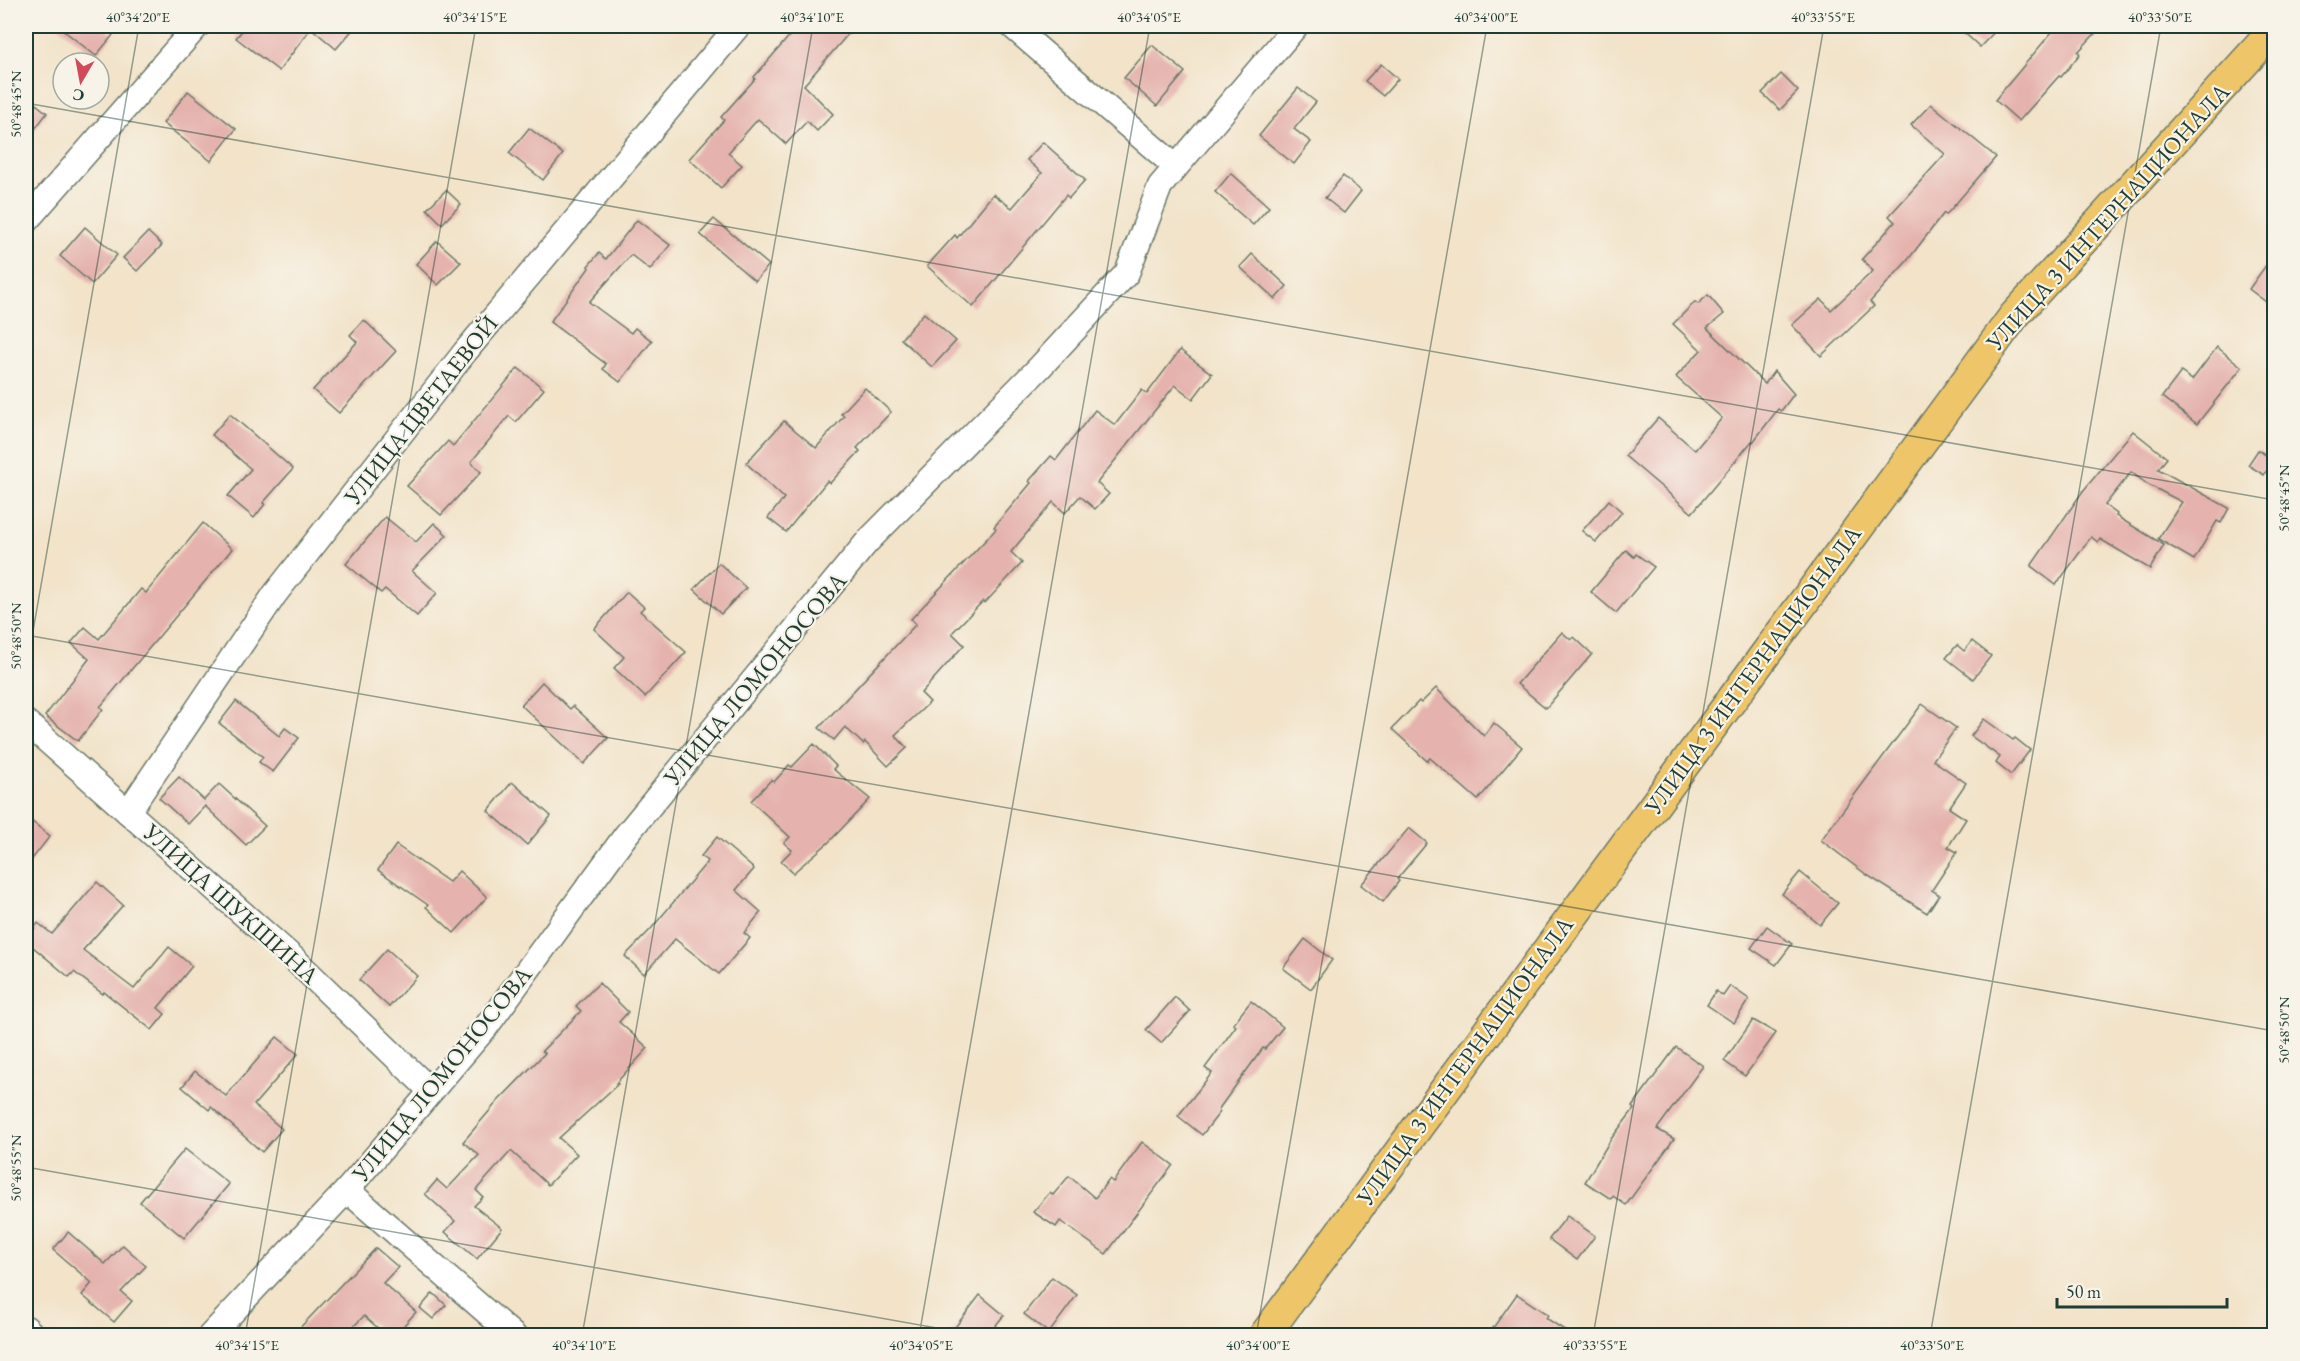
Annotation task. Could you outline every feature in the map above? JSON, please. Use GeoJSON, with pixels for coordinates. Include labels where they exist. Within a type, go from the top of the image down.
{"type":"FeatureCollection","features":[{"type":"Feature","properties":{"kind":"main road","name":"УЛИЦА 3 ИНТЕРНАЦИОНАЛА"},"geometry":{"type":"LineString","coordinates":[[1264,1335],[2014,316],[2274,30]]}},
{"type":"Feature","properties":{"kind":"street"},"geometry":{"type":"LineString","coordinates":[[26,221],[197,26]]}},
{"type":"Feature","properties":{"kind":"street","name":"УЛИЦА ЦВЕТАЕВОЙ"},"geometry":{"type":"LineString","coordinates":[[128,812],[275,594],[465,352],[738,26]]}},
{"type":"Feature","properties":{"kind":"street"},"geometry":{"type":"LineString","coordinates":[[1012,26],[1176,167]]}},
{"type":"Feature","properties":{"kind":"street","name":"УЛИЦА ЛОМОНОСОВА"},"geometry":{"type":"LineString","coordinates":[[210,1335],[346,1190],[486,1027],[626,835],[867,542],[1040,367],[1127,273],[1160,186],[1296,26]]}},
{"type":"Feature","properties":{"kind":"street","name":"УЛИЦА ШУКШИНА"},"geometry":{"type":"LineString","coordinates":[[26,722],[292,957],[431,1091]]}},
{"type":"Feature","properties":{"kind":"street"},"geometry":{"type":"LineString","coordinates":[[346,1190],[514,1335]]}},
{"type":"Feature","properties":{"kind":"street"},"geometry":{"type":"LineString","coordinates":[[26,1328],[34,1335]]}},
{"type":"Feature","properties":{"kind":"building"},"geometry":{"type":"Polygon","coordinates":[[[58,26],[101,26],[113,35],[100,51],[90,51],[58,26]]]}},
{"type":"Feature","properties":{"kind":"building"},"geometry":{"type":"Polygon","coordinates":[[[246,26],[356,26],[336,49],[311,28],[279,71],[236,38],[246,26]]]}},
{"type":"Feature","properties":{"kind":"building"},"geometry":{"type":"Polygon","coordinates":[[[798,26],[855,26],[804,85],[833,114],[817,131],[807,121],[786,144],[758,119],[728,153],[742,165],[721,188],[689,159],[724,120],[721,117],[798,26]]]}},
{"type":"Feature","properties":{"kind":"building"},"geometry":{"type":"Polygon","coordinates":[[[1957,26],[2000,26],[1980,47],[1957,26]]]}},
{"type":"Feature","properties":{"kind":"building"},"geometry":{"type":"Polygon","coordinates":[[[2057,26],[2102,26],[2078,52],[2080,54],[2061,77],[2059,76],[2019,121],[1995,100],[2057,26]]]}},
{"type":"Feature","properties":{"kind":"building"},"geometry":{"type":"Polygon","coordinates":[[[1152,45],[1185,72],[1157,106],[1124,78],[1152,45]]]}},
{"type":"Feature","properties":{"kind":"building"},"geometry":{"type":"Polygon","coordinates":[[[1381,64],[1398,79],[1383,96],[1365,81],[1381,64]]]}},
{"type":"Feature","properties":{"kind":"building"},"geometry":{"type":"Polygon","coordinates":[[[1781,74],[1798,91],[1780,110],[1762,93],[1781,74]]]}},
{"type":"Feature","properties":{"kind":"building"},"geometry":{"type":"Polygon","coordinates":[[[1298,88],[1316,102],[1294,129],[1311,142],[1294,164],[1259,136],[1298,88]]]}},
{"type":"Feature","properties":{"kind":"building"},"geometry":{"type":"Polygon","coordinates":[[[188,91],[236,129],[211,161],[163,123],[188,91]]]}},
{"type":"Feature","properties":{"kind":"building"},"geometry":{"type":"Polygon","coordinates":[[[26,96],[47,113],[26,141],[26,96]]]}},
{"type":"Feature","properties":{"kind":"building"},"geometry":{"type":"Polygon","coordinates":[[[1931,104],[1996,157],[1946,215],[1944,213],[1907,261],[1870,302],[1874,306],[1821,356],[1792,325],[1821,299],[1831,310],[1873,271],[1862,259],[1895,222],[1889,216],[1945,154],[1911,125],[1931,104]]]}},
{"type":"Feature","properties":{"kind":"building"},"geometry":{"type":"Polygon","coordinates":[[[529,128],[563,154],[543,180],[509,153],[529,128]]]}},
{"type":"Feature","properties":{"kind":"building"},"geometry":{"type":"Polygon","coordinates":[[[1043,142],[1085,180],[1069,198],[1066,195],[973,307],[927,266],[955,235],[957,238],[993,194],[1012,208],[1042,173],[1027,160],[1043,142]]]}},
{"type":"Feature","properties":{"kind":"building"},"geometry":{"type":"Polygon","coordinates":[[[1231,173],[1269,207],[1253,225],[1215,192],[1231,173]]]}},
{"type":"Feature","properties":{"kind":"building"},"geometry":{"type":"Polygon","coordinates":[[[1343,176],[1361,191],[1344,213],[1325,198],[1343,176]]]}},
{"type":"Feature","properties":{"kind":"building"},"geometry":{"type":"Polygon","coordinates":[[[446,190],[461,204],[442,224],[427,209],[446,190]]]}},
{"type":"Feature","properties":{"kind":"building"},"geometry":{"type":"Polygon","coordinates":[[[714,219],[769,265],[755,281],[700,234],[714,219]]]}},
{"type":"Feature","properties":{"kind":"building"},"geometry":{"type":"Polygon","coordinates":[[[637,220],[670,245],[650,270],[631,255],[589,302],[631,333],[635,328],[652,341],[620,382],[603,369],[606,364],[550,322],[599,253],[606,259],[637,220]]]}},
{"type":"Feature","properties":{"kind":"building"},"geometry":{"type":"Polygon","coordinates":[[[85,227],[117,255],[92,284],[60,256],[85,227]]]}},
{"type":"Feature","properties":{"kind":"building"},"geometry":{"type":"Polygon","coordinates":[[[148,232],[162,245],[137,271],[123,258],[148,232]]]}},
{"type":"Feature","properties":{"kind":"building"},"geometry":{"type":"Polygon","coordinates":[[[437,241],[461,262],[438,285],[416,264],[437,241]]]}},
{"type":"Feature","properties":{"kind":"building"},"geometry":{"type":"Polygon","coordinates":[[[1252,254],[1287,286],[1275,299],[1240,267],[1252,254]]]}},
{"type":"Feature","properties":{"kind":"building"},"geometry":{"type":"Polygon","coordinates":[[[2274,254],[2274,308],[2249,289],[2274,254]]]}},
{"type":"Feature","properties":{"kind":"building"},"geometry":{"type":"Polygon","coordinates":[[[1708,295],[1724,314],[1707,328],[1765,384],[1774,371],[1794,394],[1781,411],[1778,409],[1692,513],[1625,456],[1658,418],[1695,450],[1722,418],[1676,377],[1701,350],[1673,324],[1695,302],[1698,304],[1708,295]]]}},
{"type":"Feature","properties":{"kind":"building"},"geometry":{"type":"Polygon","coordinates":[[[924,313],[956,341],[932,367],[901,339],[924,313]]]}},
{"type":"Feature","properties":{"kind":"building"},"geometry":{"type":"Polygon","coordinates":[[[364,320],[396,351],[339,413],[313,390],[357,342],[350,335],[364,320]]]}},
{"type":"Feature","properties":{"kind":"building"},"geometry":{"type":"Polygon","coordinates":[[[2217,347],[2242,367],[2197,424],[2162,397],[2181,372],[2192,380],[2217,347]]]}},
{"type":"Feature","properties":{"kind":"building"},"geometry":{"type":"Polygon","coordinates":[[[1180,350],[1212,374],[1193,399],[1175,385],[1097,483],[1109,494],[1095,509],[1080,496],[1065,513],[1053,502],[1011,552],[1022,563],[985,603],[983,601],[952,633],[964,645],[921,693],[930,702],[895,735],[907,748],[888,766],[865,742],[863,744],[845,727],[834,740],[819,728],[916,624],[911,619],[996,529],[994,527],[1051,456],[1056,460],[1095,410],[1115,425],[1142,390],[1147,394],[1180,350]]]}},
{"type":"Feature","properties":{"kind":"building"},"geometry":{"type":"Polygon","coordinates":[[[518,368],[544,389],[516,422],[509,416],[471,462],[481,472],[441,515],[407,486],[448,441],[453,446],[518,368]]]}},
{"type":"Feature","properties":{"kind":"building"},"geometry":{"type":"Polygon","coordinates":[[[865,388],[891,412],[857,448],[860,451],[830,483],[827,481],[786,532],[768,518],[784,498],[746,463],[784,421],[816,448],[844,416],[841,414],[865,388]]]}},
{"type":"Feature","properties":{"kind":"building"},"geometry":{"type":"Polygon","coordinates":[[[230,414],[293,469],[263,503],[265,504],[254,518],[228,496],[251,469],[212,435],[230,414]]]}},
{"type":"Feature","properties":{"kind":"building"},"geometry":{"type":"Polygon","coordinates":[[[2133,431],[2167,458],[2158,469],[2229,508],[2221,523],[2217,521],[2194,560],[2158,539],[2182,502],[2147,484],[2131,472],[2105,505],[2117,514],[2116,516],[2164,545],[2150,569],[2100,539],[2098,542],[2091,537],[2056,585],[2031,566],[2083,491],[2133,431]]]}},
{"type":"Feature","properties":{"kind":"building"},"geometry":{"type":"Polygon","coordinates":[[[2258,450],[2274,460],[2264,475],[2248,465],[2258,450]]]}},
{"type":"Feature","properties":{"kind":"building"},"geometry":{"type":"Polygon","coordinates":[[[1609,500],[1622,512],[1596,542],[1582,531],[1609,500]]]}},
{"type":"Feature","properties":{"kind":"building"},"geometry":{"type":"Polygon","coordinates":[[[385,517],[416,542],[434,523],[447,535],[412,571],[437,593],[417,616],[385,589],[381,593],[346,564],[385,517]]]}},
{"type":"Feature","properties":{"kind":"building"},"geometry":{"type":"Polygon","coordinates":[[[203,523],[232,549],[100,707],[103,709],[78,741],[45,716],[89,659],[71,643],[85,627],[99,639],[141,589],[146,593],[203,523]]]}},
{"type":"Feature","properties":{"kind":"building"},"geometry":{"type":"Polygon","coordinates":[[[1626,550],[1634,557],[1636,554],[1654,567],[1616,613],[1591,592],[1626,550]]]}},
{"type":"Feature","properties":{"kind":"building"},"geometry":{"type":"Polygon","coordinates":[[[719,563],[746,588],[721,614],[694,589],[719,563]]]}},
{"type":"Feature","properties":{"kind":"building"},"geometry":{"type":"Polygon","coordinates":[[[627,592],[644,607],[640,611],[686,652],[645,697],[614,668],[624,657],[594,629],[627,592]]]}},
{"type":"Feature","properties":{"kind":"building"},"geometry":{"type":"Polygon","coordinates":[[[1562,632],[1571,640],[1574,637],[1592,654],[1546,708],[1517,684],[1562,632]]]}},
{"type":"Feature","properties":{"kind":"building"},"geometry":{"type":"Polygon","coordinates":[[[1972,641],[1991,656],[1973,679],[1946,658],[1957,645],[1964,651],[1972,641]]]}},
{"type":"Feature","properties":{"kind":"building"},"geometry":{"type":"Polygon","coordinates":[[[542,682],[570,709],[573,706],[608,738],[584,764],[521,705],[542,682]]]}},
{"type":"Feature","properties":{"kind":"building"},"geometry":{"type":"Polygon","coordinates":[[[1436,688],[1484,736],[1494,723],[1522,747],[1478,800],[1430,758],[1427,761],[1392,729],[1419,701],[1421,703],[1436,688]]]}},
{"type":"Feature","properties":{"kind":"building"},"geometry":{"type":"Polygon","coordinates":[[[236,701],[279,736],[285,728],[299,738],[273,772],[259,762],[263,757],[219,723],[236,701]]]}},
{"type":"Feature","properties":{"kind":"building"},"geometry":{"type":"Polygon","coordinates":[[[1922,704],[1956,728],[1933,760],[1966,783],[1949,808],[1966,819],[1948,847],[1957,852],[1932,890],[1939,895],[1927,913],[1867,875],[1821,840],[1922,704]]]}},
{"type":"Feature","properties":{"kind":"building"},"geometry":{"type":"Polygon","coordinates":[[[1984,719],[2030,750],[2011,775],[1996,763],[2000,757],[1971,736],[1984,719]]]}},
{"type":"Feature","properties":{"kind":"building"},"geometry":{"type":"Polygon","coordinates":[[[814,744],[836,766],[833,769],[870,799],[829,842],[793,873],[781,861],[792,850],[784,843],[790,837],[751,801],[771,780],[774,782],[789,765],[792,767],[814,744]]]}},
{"type":"Feature","properties":{"kind":"building"},"geometry":{"type":"Polygon","coordinates":[[[179,777],[204,800],[219,784],[265,826],[246,845],[205,806],[188,824],[159,798],[179,777]]]}},
{"type":"Feature","properties":{"kind":"building"},"geometry":{"type":"Polygon","coordinates":[[[512,782],[551,816],[527,845],[488,811],[512,782]]]}},
{"type":"Feature","properties":{"kind":"building"},"geometry":{"type":"Polygon","coordinates":[[[26,817],[50,836],[26,867],[26,817]]]}},
{"type":"Feature","properties":{"kind":"building"},"geometry":{"type":"Polygon","coordinates":[[[1409,828],[1427,843],[1397,879],[1399,881],[1383,902],[1361,885],[1409,828]]]}},
{"type":"Feature","properties":{"kind":"building"},"geometry":{"type":"Polygon","coordinates":[[[717,837],[754,869],[736,890],[761,912],[744,933],[750,938],[719,974],[675,939],[644,974],[625,956],[651,929],[708,861],[701,856],[717,837]]]}},
{"type":"Feature","properties":{"kind":"building"},"geometry":{"type":"Polygon","coordinates":[[[396,845],[449,882],[459,871],[487,897],[454,933],[426,907],[428,905],[378,870],[396,845]]]}},
{"type":"Feature","properties":{"kind":"building"},"geometry":{"type":"Polygon","coordinates":[[[1800,872],[1838,903],[1820,925],[1782,894],[1800,872]]]}},
{"type":"Feature","properties":{"kind":"building"},"geometry":{"type":"Polygon","coordinates":[[[97,882],[123,905],[83,950],[134,989],[169,947],[192,966],[158,1008],[165,1014],[152,1030],[104,992],[103,994],[74,972],[69,977],[26,941],[38,923],[52,934],[97,882]]]}},
{"type":"Feature","properties":{"kind":"building"},"geometry":{"type":"Polygon","coordinates":[[[1767,926],[1792,944],[1776,965],[1751,948],[1767,926]]]}},
{"type":"Feature","properties":{"kind":"building"},"geometry":{"type":"Polygon","coordinates":[[[1305,939],[1332,960],[1311,989],[1283,968],[1305,939]]]}},
{"type":"Feature","properties":{"kind":"building"},"geometry":{"type":"Polygon","coordinates":[[[387,949],[417,976],[389,1007],[359,980],[387,949]]]}},
{"type":"Feature","properties":{"kind":"building"},"geometry":{"type":"Polygon","coordinates":[[[599,983],[628,1012],[619,1022],[648,1048],[616,1083],[618,1084],[559,1138],[577,1154],[548,1185],[511,1151],[476,1190],[483,1197],[474,1206],[502,1228],[477,1259],[445,1232],[455,1221],[425,1194],[437,1180],[447,1189],[479,1155],[463,1142],[498,1101],[545,1053],[542,1051],[581,1011],[576,1006],[599,983]]]}},
{"type":"Feature","properties":{"kind":"building"},"geometry":{"type":"Polygon","coordinates":[[[1730,986],[1749,999],[1734,1023],[1707,1005],[1716,991],[1723,996],[1730,986]]]}},
{"type":"Feature","properties":{"kind":"building"},"geometry":{"type":"Polygon","coordinates":[[[1175,997],[1190,1011],[1161,1043],[1146,1030],[1175,997]]]}},
{"type":"Feature","properties":{"kind":"building"},"geometry":{"type":"Polygon","coordinates":[[[1251,1001],[1283,1027],[1265,1049],[1263,1048],[1202,1135],[1178,1116],[1212,1073],[1205,1068],[1236,1026],[1233,1024],[1251,1001]]]}},
{"type":"Feature","properties":{"kind":"building"},"geometry":{"type":"Polygon","coordinates":[[[1753,1020],[1776,1033],[1745,1076],[1724,1061],[1753,1020]]]}},
{"type":"Feature","properties":{"kind":"building"},"geometry":{"type":"Polygon","coordinates":[[[277,1037],[298,1054],[254,1105],[282,1129],[262,1152],[211,1107],[209,1110],[182,1087],[195,1071],[226,1096],[277,1037]]]}},
{"type":"Feature","properties":{"kind":"building"},"geometry":{"type":"Polygon","coordinates":[[[1676,1047],[1703,1066],[1657,1129],[1674,1139],[1626,1205],[1613,1196],[1611,1199],[1585,1182],[1611,1139],[1634,1109],[1632,1107],[1676,1047]]]}},
{"type":"Feature","properties":{"kind":"building"},"geometry":{"type":"Polygon","coordinates":[[[1142,1142],[1173,1165],[1106,1254],[1060,1221],[1056,1227],[1033,1212],[1050,1192],[1053,1195],[1069,1176],[1095,1198],[1109,1179],[1113,1182],[1142,1142]]]}},
{"type":"Feature","properties":{"kind":"building"},"geometry":{"type":"Polygon","coordinates":[[[185,1149],[229,1184],[184,1238],[140,1202],[185,1149]]]}},
{"type":"Feature","properties":{"kind":"building"},"geometry":{"type":"Polygon","coordinates":[[[1567,1216],[1595,1236],[1577,1260],[1549,1239],[1567,1216]]]}},
{"type":"Feature","properties":{"kind":"building"},"geometry":{"type":"Polygon","coordinates":[[[68,1232],[105,1264],[123,1245],[146,1266],[121,1292],[132,1301],[114,1322],[82,1295],[92,1283],[53,1250],[68,1232]]]}},
{"type":"Feature","properties":{"kind":"building"},"geometry":{"type":"Polygon","coordinates":[[[376,1248],[398,1267],[383,1283],[416,1312],[395,1335],[386,1335],[364,1316],[345,1335],[293,1335],[376,1248]]]}},
{"type":"Feature","properties":{"kind":"building"},"geometry":{"type":"Polygon","coordinates":[[[1052,1277],[1077,1295],[1049,1333],[1024,1314],[1052,1277]]]}},
{"type":"Feature","properties":{"kind":"building"},"geometry":{"type":"Polygon","coordinates":[[[433,1293],[446,1305],[433,1319],[420,1308],[433,1293]]]}},
{"type":"Feature","properties":{"kind":"building"},"geometry":{"type":"Polygon","coordinates":[[[1517,1294],[1548,1315],[1546,1318],[1572,1335],[1488,1335],[1517,1294]]]}},
{"type":"Feature","properties":{"kind":"building"},"geometry":{"type":"Polygon","coordinates":[[[980,1295],[1004,1315],[988,1335],[949,1335],[980,1295]]]}}]}
